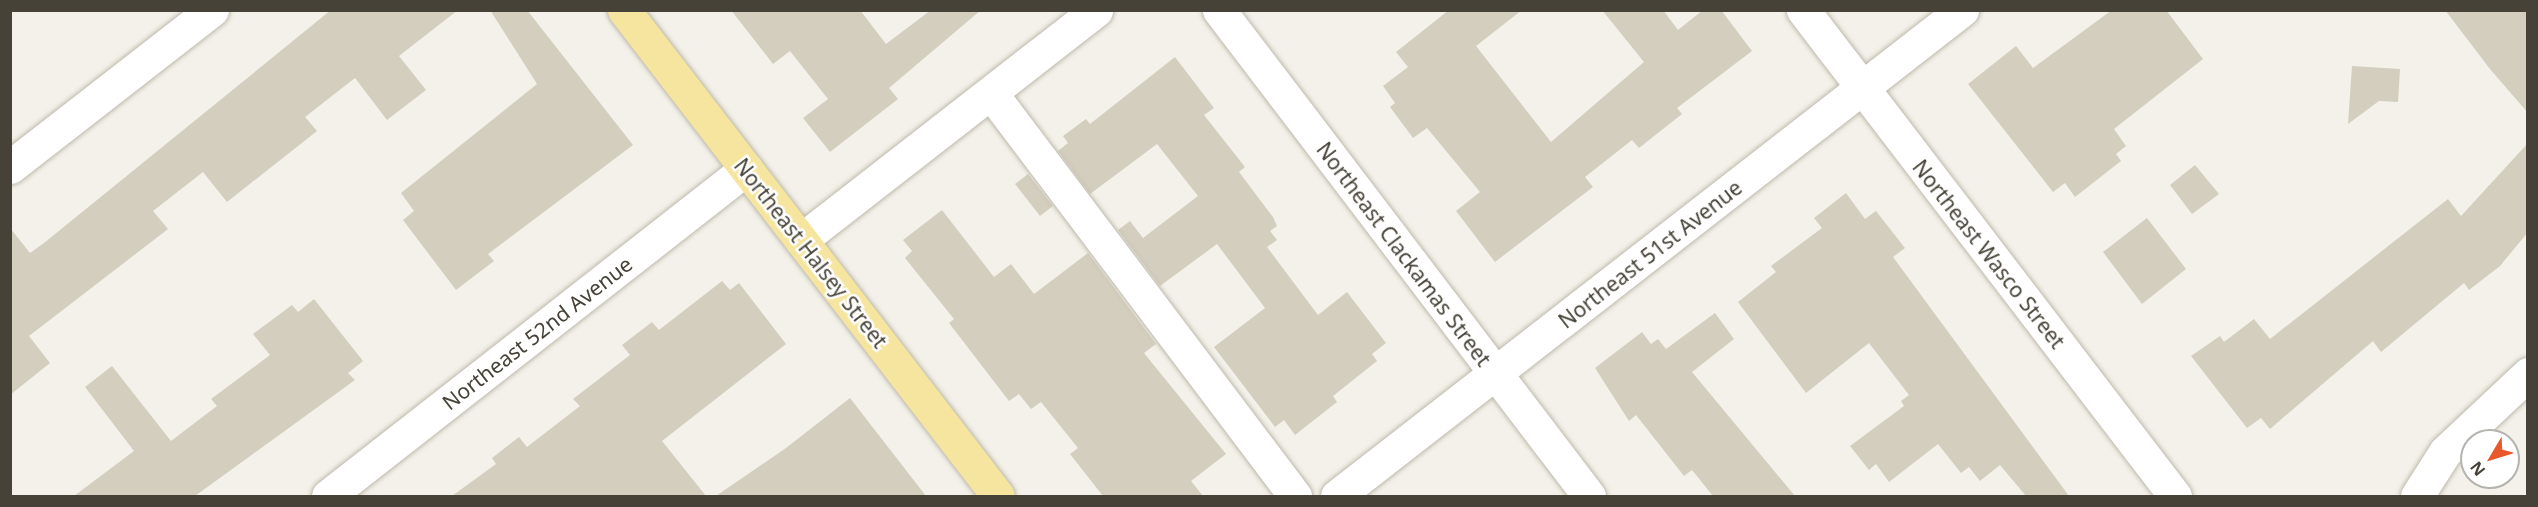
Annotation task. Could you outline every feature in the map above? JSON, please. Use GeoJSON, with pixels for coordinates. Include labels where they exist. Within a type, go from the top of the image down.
{"type":"FeatureCollection","features":[{"type":"Feature","properties":{"kind":"main road","name":"Northeast Halsey Street"},"geometry":{"type":"LineString","coordinates":[[624,10],[998,496]]}},
{"type":"Feature","properties":{"kind":"street"},"geometry":{"type":"LineString","coordinates":[[10,167],[212,10]]}},
{"type":"Feature","properties":{"kind":"street"},"geometry":{"type":"LineString","coordinates":[[801,240],[1096,10]]}},
{"type":"Feature","properties":{"kind":"street","name":"Northeast Clackamas Street"},"geometry":{"type":"LineString","coordinates":[[1219,10],[1589,496]]}},
{"type":"Feature","properties":{"kind":"street","name":"Northeast Wasco Street"},"geometry":{"type":"LineString","coordinates":[[1803,10],[2175,496]]}},
{"type":"Feature","properties":{"kind":"street","name":"Northeast 51st Avenue"},"geometry":{"type":"LineString","coordinates":[[1337,496],[1962,10]]}},
{"type":"Feature","properties":{"kind":"street"},"geometry":{"type":"LineString","coordinates":[[991,93],[1295,496]]}},
{"type":"Feature","properties":{"kind":"street","name":"Northeast 52nd Avenue"},"geometry":{"type":"LineString","coordinates":[[328,496],[746,169]]}},
{"type":"Feature","properties":{"kind":"street"},"geometry":{"type":"LineString","coordinates":[[2417,496],[2445,452],[2528,374]]}},
{"type":"Feature","properties":{"kind":"building"},"geometry":{"type":"Polygon","coordinates":[[[331,10],[458,10],[399,56],[426,90],[387,120],[355,78],[305,117],[317,131],[227,202],[203,172],[153,211],[168,229],[29,336],[50,363],[10,395],[10,228],[30,253],[331,10]]]}},
{"type":"Feature","properties":{"kind":"building"},"geometry":{"type":"Polygon","coordinates":[[[490,10],[527,10],[633,145],[488,254],[494,261],[456,290],[403,220],[414,211],[401,193],[537,84],[490,10]]]}},
{"type":"Feature","properties":{"kind":"building"},"geometry":{"type":"Polygon","coordinates":[[[731,10],[860,10],[886,44],[931,10],[981,10],[889,88],[898,99],[830,152],[803,118],[828,99],[790,51],[773,64],[731,10]]]}},
{"type":"Feature","properties":{"kind":"building"},"geometry":{"type":"Polygon","coordinates":[[[1449,10],[1522,10],[1476,46],[1551,142],[1644,62],[1602,10],[1663,10],[1678,30],[1703,10],[1721,10],[1752,51],[1677,108],[1682,114],[1639,148],[1632,140],[1585,177],[1593,187],[1495,262],[1456,211],[1480,192],[1427,128],[1413,138],[1390,107],[1395,103],[1383,86],[1408,67],[1396,52],[1449,10]]]}},
{"type":"Feature","properties":{"kind":"building"},"geometry":{"type":"Polygon","coordinates":[[[2112,10],[2166,10],[2203,59],[2114,129],[2126,146],[2116,154],[2121,161],[2075,197],[2065,183],[2053,192],[1968,84],[2016,46],[2033,68],[2112,10]]]}},
{"type":"Feature","properties":{"kind":"building"},"geometry":{"type":"Polygon","coordinates":[[[2445,10],[2528,10],[2528,113],[2490,69],[2445,10]]]}},
{"type":"Feature","properties":{"kind":"building"},"geometry":{"type":"Polygon","coordinates":[[[1175,57],[1214,108],[1204,115],[1245,167],[1239,172],[1273,217],[1277,226],[1270,231],[1277,240],[1267,247],[1318,315],[1347,292],[1386,343],[1372,354],[1377,361],[1333,396],[1337,402],[1295,435],[1284,420],[1275,427],[1214,347],[1265,308],[1217,244],[1160,286],[1118,230],[1130,221],[1143,238],[1198,196],[1157,144],[1090,194],[1058,151],[1068,143],[1063,136],[1086,119],[1090,124],[1175,57]]]}},
{"type":"Feature","properties":{"kind":"building"},"geometry":{"type":"Polygon","coordinates":[[[2352,66],[2400,69],[2398,102],[2379,101],[2348,124],[2352,66]]]}},
{"type":"Feature","properties":{"kind":"building"},"geometry":{"type":"Polygon","coordinates":[[[2528,143],[2528,232],[2500,266],[2469,290],[2464,283],[2381,352],[2373,341],[2270,429],[2261,418],[2247,428],[2191,356],[2220,336],[2224,342],[2254,319],[2270,339],[2448,199],[2461,216],[2528,143]]]}},
{"type":"Feature","properties":{"kind":"building"},"geometry":{"type":"Polygon","coordinates":[[[2195,165],[2219,194],[2192,214],[2170,185],[2195,165]]]}},
{"type":"Feature","properties":{"kind":"building"},"geometry":{"type":"Polygon","coordinates":[[[1028,174],[1053,206],[1040,216],[1015,184],[1028,174]]]}},
{"type":"Feature","properties":{"kind":"building"},"geometry":{"type":"Polygon","coordinates":[[[1846,193],[1865,219],[1876,211],[1905,248],[1893,257],[2069,496],[2026,496],[2000,465],[1980,481],[1969,467],[1961,473],[1938,444],[1889,482],[1876,464],[1869,470],[1850,446],[1904,406],[1901,401],[1909,395],[1869,343],[1806,393],[1738,302],[1776,272],[1771,266],[1822,228],[1814,218],[1846,193]]]}},
{"type":"Feature","properties":{"kind":"building"},"geometry":{"type":"Polygon","coordinates":[[[942,210],[994,277],[1011,264],[1034,294],[1088,253],[1156,344],[1144,353],[1226,454],[1191,481],[1203,496],[1103,496],[1070,454],[1078,448],[1041,402],[1031,409],[1019,394],[1009,401],[949,323],[954,319],[905,258],[912,251],[903,240],[942,210]]]}},
{"type":"Feature","properties":{"kind":"building"},"geometry":{"type":"Polygon","coordinates":[[[2147,218],[2186,269],[2142,304],[2103,252],[2147,218]]]}},
{"type":"Feature","properties":{"kind":"building"},"geometry":{"type":"Polygon","coordinates":[[[722,281],[730,290],[739,283],[786,344],[662,441],[706,496],[452,496],[496,464],[492,458],[519,437],[527,447],[580,406],[573,399],[630,355],[622,345],[652,322],[659,330],[722,281]]]}},
{"type":"Feature","properties":{"kind":"building"},"geometry":{"type":"Polygon","coordinates":[[[314,299],[363,361],[348,373],[355,380],[195,496],[74,496],[134,451],[85,387],[112,366],[171,441],[217,406],[211,399],[270,355],[253,334],[292,305],[298,312],[314,299]]]}},
{"type":"Feature","properties":{"kind":"building"},"geometry":{"type":"Polygon","coordinates":[[[1715,313],[1734,339],[1692,372],[1795,496],[1713,496],[1692,470],[1684,476],[1636,415],[1629,421],[1595,368],[1642,332],[1651,344],[1658,339],[1666,349],[1715,313]]]}},
{"type":"Feature","properties":{"kind":"building"},"geometry":{"type":"Polygon","coordinates":[[[850,398],[926,496],[716,496],[786,448],[850,398]]]}}]}
